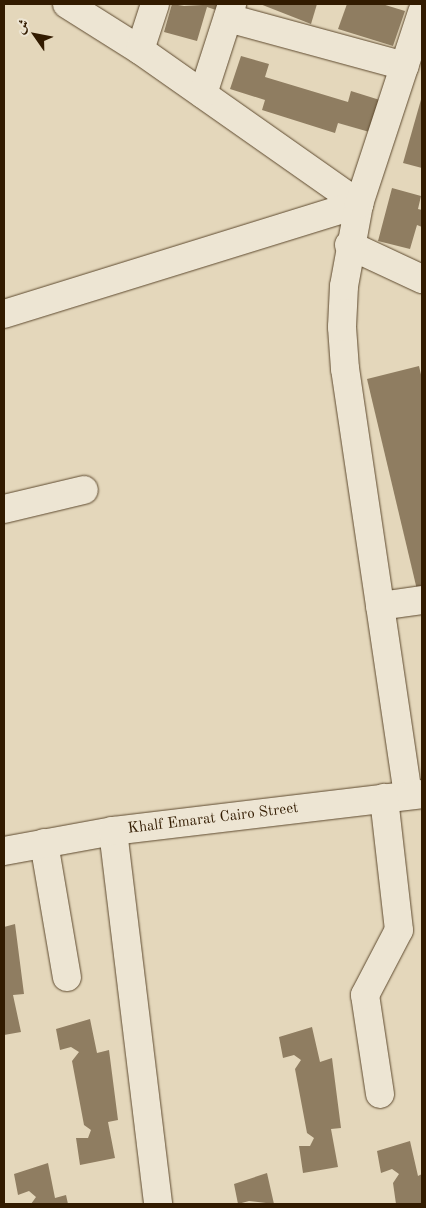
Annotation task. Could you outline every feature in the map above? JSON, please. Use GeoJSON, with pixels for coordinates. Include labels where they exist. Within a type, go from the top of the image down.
{"type":"FeatureCollection","features":[{"type":"Feature","properties":{"kind":"street"},"geometry":{"type":"LineString","coordinates":[[68,4],[140,50],[359,204]]}},
{"type":"Feature","properties":{"kind":"street"},"geometry":{"type":"LineString","coordinates":[[140,50],[154,4]]}},
{"type":"Feature","properties":{"kind":"street"},"geometry":{"type":"LineString","coordinates":[[203,94],[230,11],[405,66]]}},
{"type":"Feature","properties":{"kind":"street"},"geometry":{"type":"LineString","coordinates":[[380,1094],[365,995],[400,930],[405,796],[380,606],[345,369],[344,286],[349,245],[359,204],[422,12]]}},
{"type":"Feature","properties":{"kind":"street"},"geometry":{"type":"LineString","coordinates":[[4,314],[359,204]]}},
{"type":"Feature","properties":{"kind":"street"},"geometry":{"type":"LineString","coordinates":[[349,245],[422,279]]}},
{"type":"Feature","properties":{"kind":"street"},"geometry":{"type":"LineString","coordinates":[[4,510],[84,490]]}},
{"type":"Feature","properties":{"kind":"street"},"geometry":{"type":"LineString","coordinates":[[380,606],[422,600]]}},
{"type":"Feature","properties":{"kind":"street","name":"Khalf Emarat Cairo Street"},"geometry":{"type":"LineString","coordinates":[[4,851],[112,831],[405,796]]}},
{"type":"Feature","properties":{"kind":"street"},"geometry":{"type":"LineString","coordinates":[[112,831],[158,1204]]}},
{"type":"Feature","properties":{"kind":"street"},"geometry":{"type":"LineString","coordinates":[[44,843],[68,977]]}},
{"type":"Feature","properties":{"kind":"building"},"geometry":{"type":"Polygon","coordinates":[[[172,4],[184,6],[221,4],[219,11],[207,7],[197,41],[164,32],[172,4]]]}},
{"type":"Feature","properties":{"kind":"building"},"geometry":{"type":"Polygon","coordinates":[[[260,4],[317,4],[311,24],[260,4]]]}},
{"type":"Feature","properties":{"kind":"building"},"geometry":{"type":"Polygon","coordinates":[[[347,4],[382,4],[405,11],[393,46],[338,29],[347,4]]]}},
{"type":"Feature","properties":{"kind":"building"},"geometry":{"type":"Polygon","coordinates":[[[241,56],[269,64],[265,77],[348,102],[351,91],[383,101],[373,133],[338,123],[335,133],[262,110],[265,100],[230,89],[241,56]]]}},
{"type":"Feature","properties":{"kind":"building"},"geometry":{"type":"Polygon","coordinates":[[[422,96],[422,168],[403,163],[422,96]]]}},
{"type":"Feature","properties":{"kind":"building"},"geometry":{"type":"Polygon","coordinates":[[[392,188],[421,196],[418,209],[422,210],[422,227],[417,225],[410,249],[378,241],[392,188]]]}},
{"type":"Feature","properties":{"kind":"building"},"geometry":{"type":"Polygon","coordinates":[[[419,366],[422,379],[422,593],[418,594],[367,379],[419,366]]]}},
{"type":"Feature","properties":{"kind":"building"},"geometry":{"type":"Polygon","coordinates":[[[15,924],[24,994],[13,995],[21,1032],[4,1035],[4,927],[15,924]]]}},
{"type":"Feature","properties":{"kind":"building"},"geometry":{"type":"Polygon","coordinates":[[[90,1019],[97,1053],[109,1050],[118,1120],[108,1122],[115,1158],[80,1165],[76,1138],[88,1138],[91,1130],[84,1125],[72,1061],[79,1052],[71,1047],[60,1050],[56,1029],[90,1019]]]}},
{"type":"Feature","properties":{"kind":"building"},"geometry":{"type":"Polygon","coordinates":[[[312,1027],[320,1062],[332,1058],[341,1128],[331,1129],[338,1167],[303,1173],[299,1146],[310,1146],[314,1138],[307,1133],[295,1069],[301,1060],[294,1055],[283,1058],[279,1037],[312,1027]]]}},
{"type":"Feature","properties":{"kind":"building"},"geometry":{"type":"Polygon","coordinates":[[[410,1141],[418,1176],[422,1174],[422,1204],[396,1204],[393,1183],[399,1174],[392,1169],[381,1173],[377,1151],[410,1141]]]}},
{"type":"Feature","properties":{"kind":"building"},"geometry":{"type":"Polygon","coordinates":[[[48,1163],[55,1198],[66,1195],[68,1204],[31,1204],[36,1197],[29,1191],[18,1195],[14,1174],[48,1163]]]}},
{"type":"Feature","properties":{"kind":"building"},"geometry":{"type":"Polygon","coordinates":[[[267,1173],[274,1204],[249,1201],[238,1204],[234,1184],[267,1173]]]}}]}
